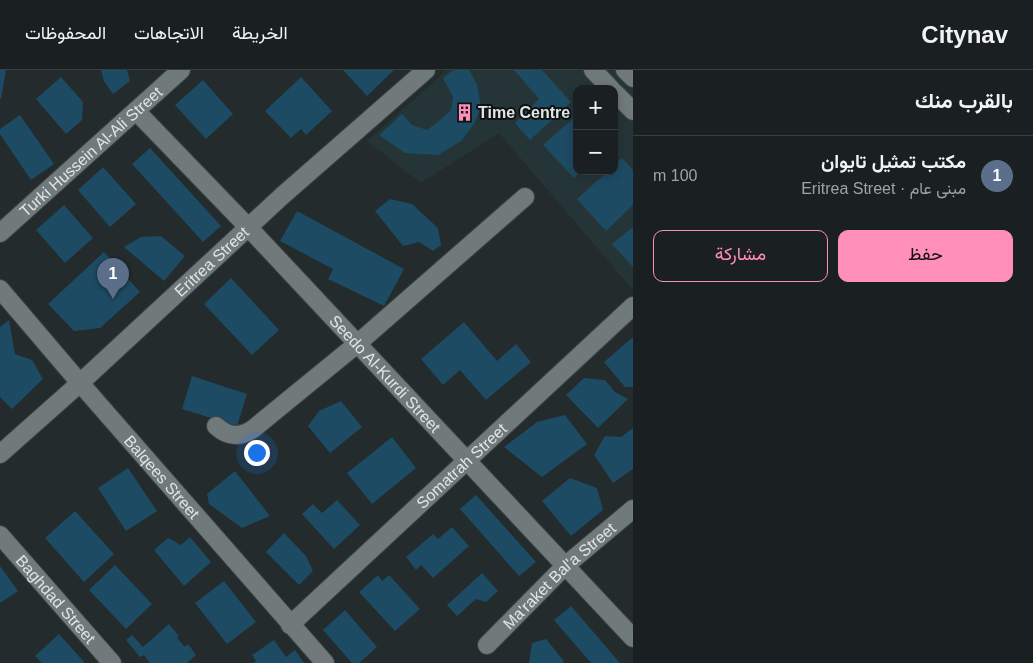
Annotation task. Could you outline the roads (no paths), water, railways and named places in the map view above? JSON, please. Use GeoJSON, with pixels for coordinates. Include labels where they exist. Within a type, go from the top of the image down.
{"type":"FeatureCollection","features":[{"type":"Feature","properties":{"kind":"street","name":"Turki Hussein Al-Ali Street"},"geometry":{"type":"LineString","coordinates":[[0,233],[181,70]]}},
{"type":"Feature","properties":{"kind":"street","name":"Eritrea Street"},"geometry":{"type":"LineString","coordinates":[[0,454],[80,383],[282,196],[426,70]]}},
{"type":"Feature","properties":{"kind":"street"},"geometry":{"type":"LineString","coordinates":[[593,70],[607,85]]}},
{"type":"Feature","properties":{"kind":"street"},"geometry":{"type":"LineString","coordinates":[[625,70],[633,78]]}},
{"type":"Feature","properties":{"kind":"street"},"geometry":{"type":"LineString","coordinates":[[618,96],[633,111]]}},
{"type":"Feature","properties":{"kind":"street","name":"Seedo Al-Kurdi Street"},"geometry":{"type":"LineString","coordinates":[[136,111],[468,460],[633,638]]}},
{"type":"Feature","properties":{"kind":"street"},"geometry":{"type":"LineString","coordinates":[[216,426],[230,436],[244,435],[358,344],[525,197]]}},
{"type":"Feature","properties":{"kind":"street","name":"Balqees Street"},"geometry":{"type":"LineString","coordinates":[[0,289],[325,663]]}},
{"type":"Feature","properties":{"kind":"street","name":"Somatrah Street"},"geometry":{"type":"LineString","coordinates":[[290,625],[633,306]]}},
{"type":"Feature","properties":{"kind":"street","name":"Ma'raket Bal'a Street"},"geometry":{"type":"LineString","coordinates":[[487,645],[566,566],[633,509]]}},
{"type":"Feature","properties":{"kind":"street","name":"Baghdad Street"},"geometry":{"type":"LineString","coordinates":[[0,535],[112,663]]}},
{"type":"Feature","properties":{"kind":"place","name":"Time Centre"},"geometry":{"type":"Point","coordinates":[464,112]}},
{"type":"Feature","properties":{"kind":"place","name":"مكتب تمثيل تايوان"},"geometry":{"type":"Point","coordinates":[113,299]}}]}
